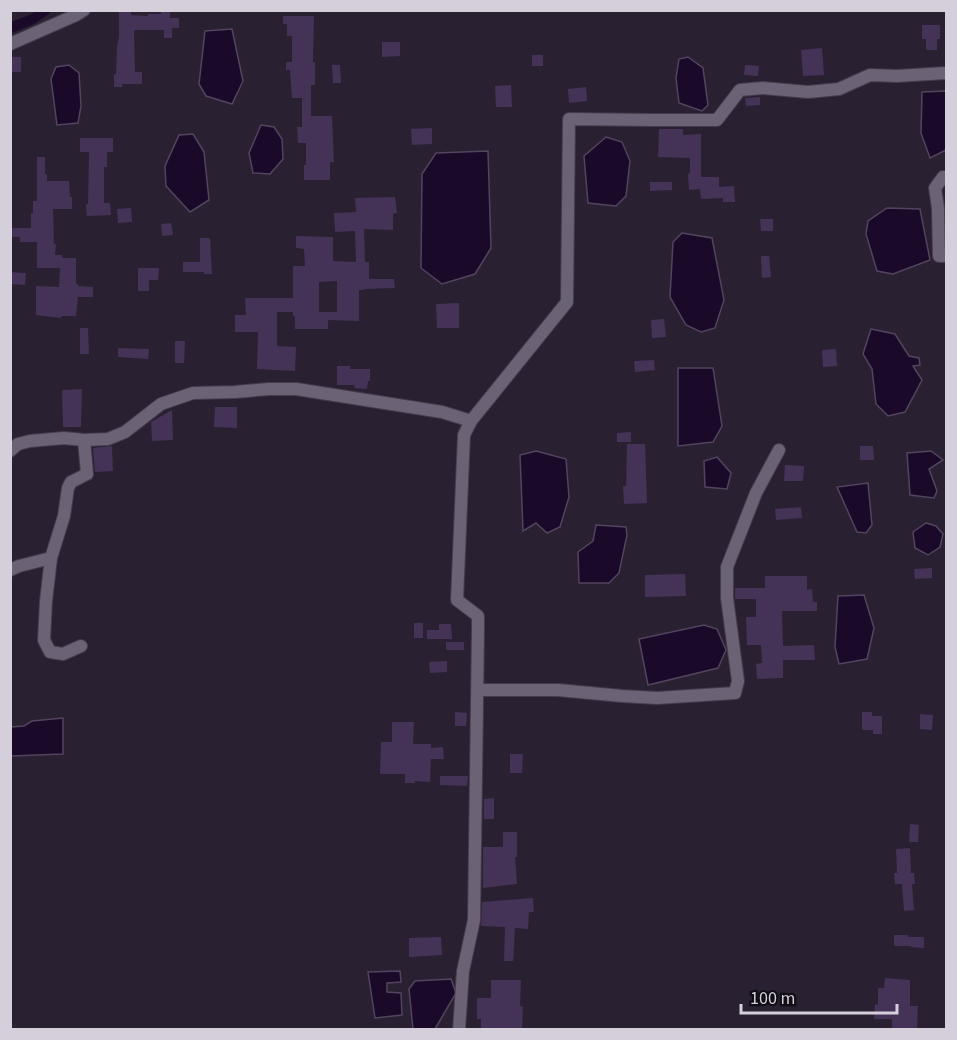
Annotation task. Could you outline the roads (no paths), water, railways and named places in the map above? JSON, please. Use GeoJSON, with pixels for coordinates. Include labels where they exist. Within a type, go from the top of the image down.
{"type":"FeatureCollection","features":[{"type":"Feature","properties":{"kind":"street"},"geometry":{"type":"LineString","coordinates":[[10,44],[84,10]]}},
{"type":"Feature","properties":{"kind":"street"},"geometry":{"type":"LineString","coordinates":[[459,1029],[463,971],[474,920],[478,690],[478,616],[457,600],[464,435],[471,421],[567,302],[569,119],[717,120],[740,90],[763,88],[807,92],[839,89],[870,75],[946,73]]}},
{"type":"Feature","properties":{"kind":"street"},"geometry":{"type":"LineString","coordinates":[[946,177],[943,177],[935,188],[938,208],[939,256],[946,256]]}},
{"type":"Feature","properties":{"kind":"street"},"geometry":{"type":"LineString","coordinates":[[10,451],[18,444],[30,441],[64,438],[108,439],[125,432],[161,404],[193,393],[296,389],[442,412],[471,421]]}},
{"type":"Feature","properties":{"kind":"street"},"geometry":{"type":"LineString","coordinates":[[81,646],[63,654],[50,652],[44,640],[45,601],[51,558],[64,516],[68,488],[71,482],[87,474],[84,440]]}},
{"type":"Feature","properties":{"kind":"street"},"geometry":{"type":"LineString","coordinates":[[478,690],[558,690],[657,698],[735,693],[738,681],[728,598],[728,567],[756,493],[779,450]]}},
{"type":"Feature","properties":{"kind":"street"},"geometry":{"type":"LineString","coordinates":[[10,570],[51,558]]}},
{"type":"Feature","properties":{"kind":"waterway"},"geometry":{"type":"LineString","coordinates":[[10,28],[33,19],[46,10]]}}]}
